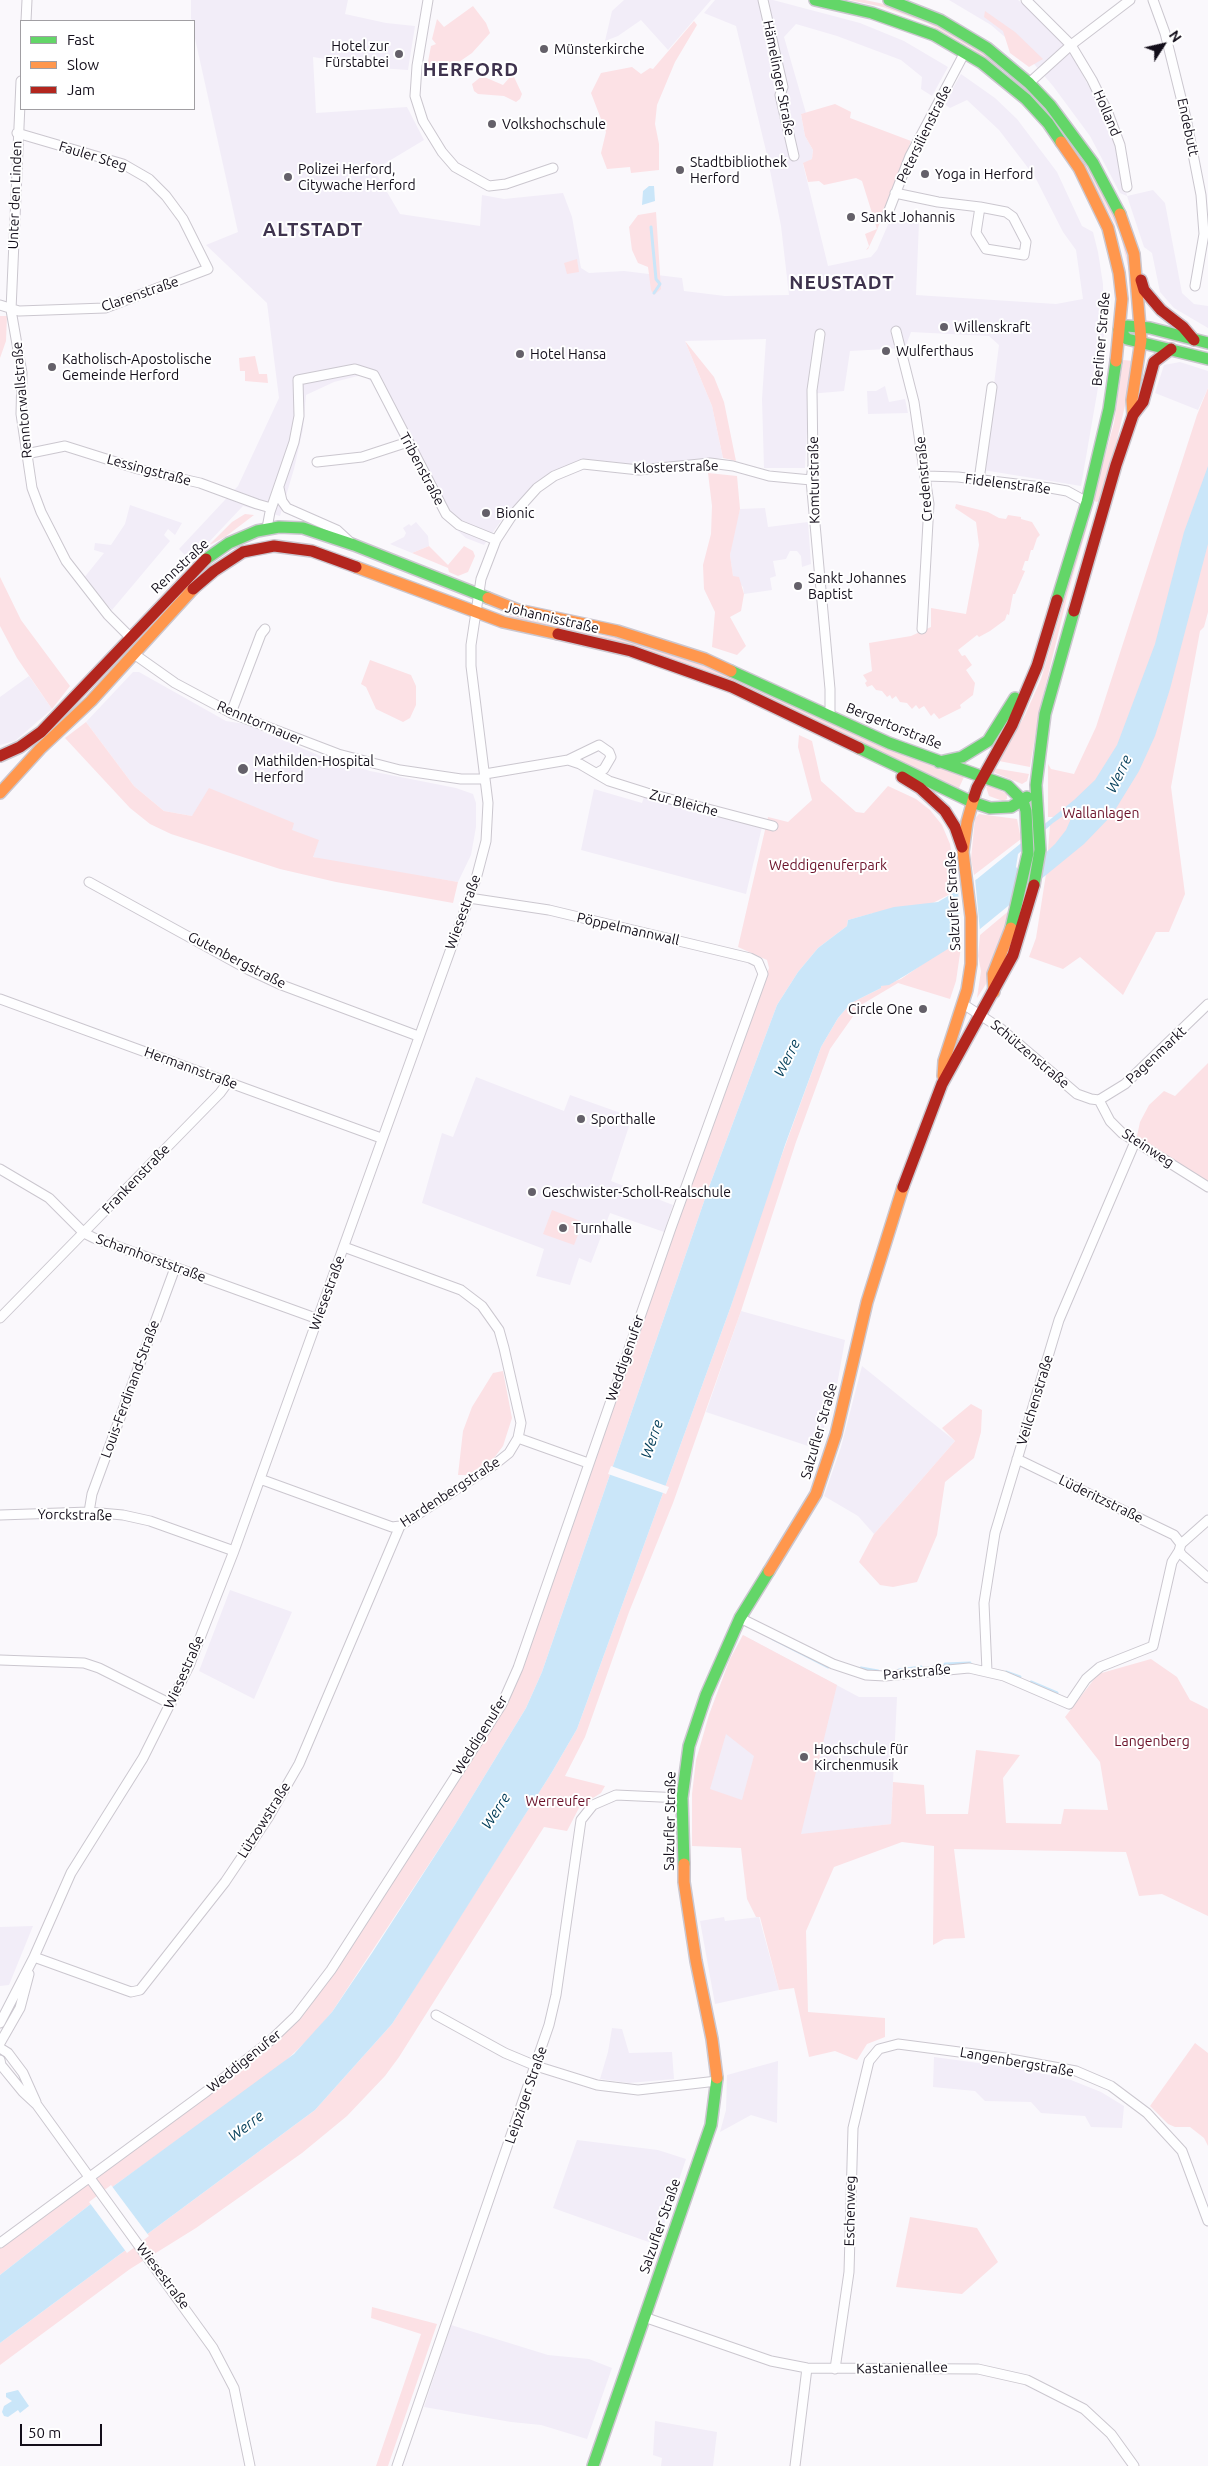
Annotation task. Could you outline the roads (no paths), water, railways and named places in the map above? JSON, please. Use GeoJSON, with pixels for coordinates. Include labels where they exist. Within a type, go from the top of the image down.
{"type":"FeatureCollection","features":[{"type":"Feature","properties":{"kind":"main road","name":"Berliner Straße"},"geometry":{"type":"LineString","coordinates":[[815,0],[872,13],[934,35],[965,52],[1001,77],[1048,122],[1079,168],[1108,228],[1116,252],[1122,299],[1119,330],[1109,409],[1087,502],[1048,636],[1012,725],[990,764]]}},
{"type":"Feature","properties":{"kind":"main road"},"geometry":{"type":"LineString","coordinates":[[894,1],[964,32],[1029,83],[1068,126],[1103,180],[1123,219],[1130,238],[1136,268],[1141,340],[1132,400],[1133,415]]}},
{"type":"Feature","properties":{"kind":"main road"},"geometry":{"type":"LineString","coordinates":[[1136,268],[1144,290],[1194,340]]}},
{"type":"Feature","properties":{"kind":"main road"},"geometry":{"type":"LineString","coordinates":[[1208,343],[1141,327],[1127,326],[1119,330],[1127,339],[1141,340],[1208,359]]}},
{"type":"Feature","properties":{"kind":"main road"},"geometry":{"type":"LineString","coordinates":[[880,758],[972,802],[990,808],[1003,809],[1023,801],[1036,785],[1045,714],[1116,465],[1133,415],[1143,402],[1154,362],[1171,349]]}},
{"type":"Feature","properties":{"kind":"main road"},"geometry":{"type":"LineString","coordinates":[[1087,502],[1094,512],[1088,536],[1093,548]]}},
{"type":"Feature","properties":{"kind":"main road","name":"Johannisstraße"},"geometry":{"type":"LineString","coordinates":[[267,528],[297,527],[320,533],[518,610],[617,631],[705,659],[830,716]]}},
{"type":"Feature","properties":{"kind":"main road"},"geometry":{"type":"LineString","coordinates":[[263,547],[267,528]]}},
{"type":"Feature","properties":{"kind":"main road","name":"Rennstraße"},"geometry":{"type":"LineString","coordinates":[[41,732],[208,557],[229,543],[267,528]]}},
{"type":"Feature","properties":{"kind":"main road","name":"Rennstraße"},"geometry":{"type":"LineString","coordinates":[[10,780],[70,722],[194,588],[214,571],[243,552],[263,547]]}},
{"type":"Feature","properties":{"kind":"main road","name":"Johannisstraße"},"geometry":{"type":"LineString","coordinates":[[263,547],[293,547],[312,551],[503,622],[631,651],[681,668],[732,687],[880,758]]}},
{"type":"Feature","properties":{"kind":"main road","name":"Bergertorstraße"},"geometry":{"type":"LineString","coordinates":[[830,716],[938,762],[962,757],[988,741],[1021,688],[1030,682]]}},
{"type":"Feature","properties":{"kind":"main road"},"geometry":{"type":"LineString","coordinates":[[0,756],[16,749],[41,732]]}},
{"type":"Feature","properties":{"kind":"main road"},"geometry":{"type":"LineString","coordinates":[[0,793],[41,732]]}},
{"type":"Feature","properties":{"kind":"main road"},"geometry":{"type":"LineString","coordinates":[[880,758],[885,765],[934,799],[945,811],[958,832],[963,852]]}},
{"type":"Feature","properties":{"kind":"main road"},"geometry":{"type":"LineString","coordinates":[[938,762],[1008,786],[1023,801]]}},
{"type":"Feature","properties":{"kind":"main road","name":"Salzufler Straße"},"geometry":{"type":"LineString","coordinates":[[942,1084],[944,1061],[967,990],[972,940],[963,852],[967,822],[982,776],[990,764]]}},
{"type":"Feature","properties":{"kind":"main road"},"geometry":{"type":"LineString","coordinates":[[0,773],[10,780]]}},
{"type":"Feature","properties":{"kind":"main road","name":"Salzufler Straße"},"geometry":{"type":"LineString","coordinates":[[592,2466],[711,2125],[717,2080],[712,2039],[688,1915],[682,1846],[684,1772],[697,1719],[740,1618],[803,1518],[826,1469],[879,1256],[942,1084],[1014,955],[1028,906],[1040,850],[1036,785]]}},
{"type":"Feature","properties":{"kind":"main road","name":"Salzufler Straße"},"geometry":{"type":"LineString","coordinates":[[994,992],[993,974],[1004,952],[1014,918],[1028,853],[1027,823],[1023,801]]}},
{"type":"Feature","properties":{"kind":"street"},"geometry":{"type":"LineString","coordinates":[[26,20],[27,0]]}},
{"type":"Feature","properties":{"kind":"street"},"geometry":{"type":"LineString","coordinates":[[428,0],[417,66],[415,96],[418,108],[437,144],[455,167],[489,186],[506,184],[553,168]]}},
{"type":"Feature","properties":{"kind":"street","name":"Hämelinger Straße"},"geometry":{"type":"LineString","coordinates":[[763,0],[783,87],[780,95],[794,156]]}},
{"type":"Feature","properties":{"kind":"street","name":"Holland"},"geometry":{"type":"LineString","coordinates":[[1026,0],[1071,45],[1092,80],[1108,112],[1120,145],[1127,187]]}},
{"type":"Feature","properties":{"kind":"street"},"geometry":{"type":"LineString","coordinates":[[1029,83],[1071,45],[1130,0]]}},
{"type":"Feature","properties":{"kind":"street","name":"Endebutt"},"geometry":{"type":"LineString","coordinates":[[1154,0],[1166,32],[1201,195],[1204,234],[1194,286]]}},
{"type":"Feature","properties":{"kind":"street","name":"Petersilienstraße"},"geometry":{"type":"LineString","coordinates":[[886,218],[912,151],[965,52]]}},
{"type":"Feature","properties":{"kind":"street","name":"Unter den Linden"},"geometry":{"type":"LineString","coordinates":[[11,310],[20,96]]}},
{"type":"Feature","properties":{"kind":"street","name":"Fauler Steg"},"geometry":{"type":"LineString","coordinates":[[17,133],[123,164],[149,179],[184,219],[208,269]]}},
{"type":"Feature","properties":{"kind":"street"},"geometry":{"type":"LineString","coordinates":[[895,193],[938,202],[980,207],[1006,212],[1013,217],[1026,242],[1024,255],[986,249],[976,233],[980,207]]}},
{"type":"Feature","properties":{"kind":"street","name":"Clarenstraße"},"geometry":{"type":"LineString","coordinates":[[11,310],[105,308],[208,269]]}},
{"type":"Feature","properties":{"kind":"street"},"geometry":{"type":"LineString","coordinates":[[0,304],[11,310]]}},
{"type":"Feature","properties":{"kind":"street","name":"Renntorwallstraße"},"geometry":{"type":"LineString","coordinates":[[11,310],[22,373],[21,414],[32,488],[41,512],[66,561],[108,615],[131,638]]}},
{"type":"Feature","properties":{"kind":"street","name":"Credenstraße"},"geometry":{"type":"LineString","coordinates":[[896,331],[914,402],[929,504],[922,629]]}},
{"type":"Feature","properties":{"kind":"street","name":"Komturstraße"},"geometry":{"type":"LineString","coordinates":[[820,334],[812,390],[813,465],[811,480],[830,689],[830,716]]}},
{"type":"Feature","properties":{"kind":"street","name":"Tribenstraße"},"geometry":{"type":"LineString","coordinates":[[279,488],[294,442],[299,416],[298,380],[345,369],[355,369],[374,376],[446,514],[459,524],[496,540]]}},
{"type":"Feature","properties":{"kind":"street"},"geometry":{"type":"LineString","coordinates":[[979,480],[992,387]]}},
{"type":"Feature","properties":{"kind":"street"},"geometry":{"type":"LineString","coordinates":[[317,462],[362,457],[408,442]]}},
{"type":"Feature","properties":{"kind":"street","name":"Lessingstraße"},"geometry":{"type":"LineString","coordinates":[[26,454],[65,446],[138,469],[200,483],[272,508]]}},
{"type":"Feature","properties":{"kind":"street","name":"Klosterstraße"},"geometry":{"type":"LineString","coordinates":[[496,540],[511,517],[537,488],[554,476],[583,464],[639,470],[710,463],[733,466],[776,478],[811,480]]}},
{"type":"Feature","properties":{"kind":"street","name":"Fidelenstraße"},"geometry":{"type":"LineString","coordinates":[[926,476],[979,480],[1066,492],[1087,502]]}},
{"type":"Feature","properties":{"kind":"street"},"geometry":{"type":"LineString","coordinates":[[267,528],[279,488]]}},
{"type":"Feature","properties":{"kind":"street","name":"Johannisstraße"},"geometry":{"type":"LineString","coordinates":[[279,488],[282,501],[287,508],[337,530],[354,546]]}},
{"type":"Feature","properties":{"kind":"street"},"geometry":{"type":"LineString","coordinates":[[478,594],[496,540]]}},
{"type":"Feature","properties":{"kind":"street","name":"Wiesestraße"},"geometry":{"type":"LineString","coordinates":[[0,2023],[34,1957],[71,1873],[128,1785],[189,1666],[234,1551],[344,1247],[381,1138],[469,898],[486,841],[488,803],[471,666],[474,612],[478,594]]}},
{"type":"Feature","properties":{"kind":"street"},"geometry":{"type":"LineString","coordinates":[[231,713],[261,634],[266,629]]}},
{"type":"Feature","properties":{"kind":"street","name":"Renntormauer"},"geometry":{"type":"LineString","coordinates":[[134,654],[175,683],[231,713],[338,754],[400,770],[466,780],[485,777]]}},
{"type":"Feature","properties":{"kind":"street"},"geometry":{"type":"LineString","coordinates":[[485,777],[568,760],[595,746],[604,746],[611,756],[604,769],[598,773]]}},
{"type":"Feature","properties":{"kind":"street","name":"Zur Bleiche"},"geometry":{"type":"LineString","coordinates":[[568,760],[598,773],[609,781],[647,793],[773,826]]}},
{"type":"Feature","properties":{"kind":"street","name":"Gutenbergstraße"},"geometry":{"type":"LineString","coordinates":[[89,882],[249,970],[279,984],[418,1036]]}},
{"type":"Feature","properties":{"kind":"street","name":"Pöppelmannwall"},"geometry":{"type":"LineString","coordinates":[[469,898],[549,910],[750,958],[758,962],[762,967],[763,974],[758,987]]}},
{"type":"Feature","properties":{"kind":"street","name":"Weddigenufer"},"geometry":{"type":"LineString","coordinates":[[0,2243],[161,2126],[270,2041],[307,2004],[331,1970],[502,1704],[518,1668],[588,1462],[758,987]]}},
{"type":"Feature","properties":{"kind":"street","name":"Hermannstraße"},"geometry":{"type":"LineString","coordinates":[[0,999],[381,1138]]}},
{"type":"Feature","properties":{"kind":"street","name":"Schützenstraße"},"geometry":{"type":"LineString","coordinates":[[963,1004],[1000,1028],[1077,1094],[1091,1100],[1098,1100]]}},
{"type":"Feature","properties":{"kind":"street","name":"Pagenmarkt"},"geometry":{"type":"LineString","coordinates":[[1098,1100],[1125,1084],[1208,1004]]}},
{"type":"Feature","properties":{"kind":"street","name":"Frankenstraße"},"geometry":{"type":"LineString","coordinates":[[0,1318],[220,1094],[228,1082]]}},
{"type":"Feature","properties":{"kind":"street","name":"Steinweg"},"geometry":{"type":"LineString","coordinates":[[1098,1100],[1110,1122],[1135,1142],[1208,1187]]}},
{"type":"Feature","properties":{"kind":"street","name":"Veilchenstraße"},"geometry":{"type":"LineString","coordinates":[[987,1671],[984,1603],[988,1566],[995,1533],[1059,1320],[1135,1142]]}},
{"type":"Feature","properties":{"kind":"street","name":"Scharnhorststraße"},"geometry":{"type":"LineString","coordinates":[[0,1169],[49,1198],[84,1233],[318,1319]]}},
{"type":"Feature","properties":{"kind":"street"},"geometry":{"type":"LineString","coordinates":[[344,1247],[472,1296],[482,1306],[498,1330],[504,1348],[521,1423],[518,1438],[588,1462]]}},
{"type":"Feature","properties":{"kind":"street","name":"Louis-Ferdinand-Straße"},"geometry":{"type":"LineString","coordinates":[[89,1512],[92,1494],[175,1268]]}},
{"type":"Feature","properties":{"kind":"street","name":"Hardenbergstraße"},"geometry":{"type":"LineString","coordinates":[[260,1479],[392,1527],[400,1526],[494,1465],[509,1453],[518,1438]]}},
{"type":"Feature","properties":{"kind":"street","name":"Lüderitzstraße"},"geometry":{"type":"LineString","coordinates":[[1017,1459],[1174,1535],[1180,1548],[1208,1578]]}},
{"type":"Feature","properties":{"kind":"street","name":"Yorckstraße"},"geometry":{"type":"LineString","coordinates":[[0,1515],[89,1512],[150,1521],[234,1551]]}},
{"type":"Feature","properties":{"kind":"street"},"geometry":{"type":"LineString","coordinates":[[1180,1548],[1208,1520]]}},
{"type":"Feature","properties":{"kind":"street","name":"Lützowstraße"},"geometry":{"type":"LineString","coordinates":[[34,1957],[130,1992],[140,1990],[225,1882],[268,1818],[299,1764],[400,1526]]}},
{"type":"Feature","properties":{"kind":"street","name":"Parkstraße"},"geometry":{"type":"LineString","coordinates":[[740,1618],[833,1664],[866,1675],[885,1676],[948,1668],[969,1668],[1004,1676],[1070,1704],[1086,1679],[1100,1667],[1153,1646],[1172,1562],[1180,1548]]}},
{"type":"Feature","properties":{"kind":"street"},"geometry":{"type":"LineString","coordinates":[[0,1660],[84,1663],[99,1668],[171,1704]]}},
{"type":"Feature","properties":{"kind":"street","name":"Leipziger Straße"},"geometry":{"type":"LineString","coordinates":[[397,2466],[536,2066],[556,1995],[580,1820],[593,1804],[616,1795],[682,1798]]}},
{"type":"Feature","properties":{"kind":"street","name":"Wiesestraße"},"geometry":{"type":"LineString","coordinates":[[0,2043],[20,2008],[34,1957]]}},
{"type":"Feature","properties":{"kind":"street"},"geometry":{"type":"LineString","coordinates":[[436,2015],[469,2034],[536,2066],[597,2085],[638,2090],[717,2080]]}},
{"type":"Feature","properties":{"kind":"street","name":"Langenbergstraße"},"geometry":{"type":"LineString","coordinates":[[873,2055],[879,2049],[898,2044],[1062,2068],[1104,2083],[1147,2113],[1182,2151],[1208,2221]]}},
{"type":"Feature","properties":{"kind":"street","name":"Wiesestraße"},"geometry":{"type":"LineString","coordinates":[[0,2048],[8,2053],[23,2073],[37,2105]]}},
{"type":"Feature","properties":{"kind":"street","name":"Eschenweg"},"geometry":{"type":"LineString","coordinates":[[835,2369],[849,2272],[853,2128],[860,2093],[873,2055]]}},
{"type":"Feature","properties":{"kind":"street","name":"Wiesestraße"},"geometry":{"type":"LineString","coordinates":[[0,2060],[1,2065],[23,2092],[37,2105],[200,2326],[226,2370],[239,2406],[250,2466]]}},
{"type":"Feature","properties":{"kind":"street","name":"Kastanienallee"},"geometry":{"type":"LineString","coordinates":[[644,2317],[763,2358],[807,2368],[978,2369],[1027,2380],[1084,2409],[1111,2434],[1134,2466]]}},
{"type":"Feature","properties":{"kind":"street"},"geometry":{"type":"LineString","coordinates":[[796,2466],[807,2368]]}},
{"type":"Feature","properties":{"kind":"water"},"geometry":{"type":"Polygon","coordinates":[[[649,186],[654,186],[655,201],[642,205],[643,191],[649,186]]]}},
{"type":"Feature","properties":{"kind":"water","name":"Werre"},"geometry":{"type":"Polygon","coordinates":[[[1208,466],[1208,544],[1170,689],[1155,736],[1139,771],[1112,815],[1084,844],[980,929],[889,985],[881,986],[881,988],[851,1003],[838,1018],[821,1047],[785,1145],[731,1306],[577,1729],[552,1772],[392,2024],[315,2110],[0,2343],[0,2275],[115,2185],[294,2054],[332,2012],[372,1953],[456,1823],[526,1708],[542,1672],[709,1187],[777,1005],[798,972],[818,948],[847,926],[848,920],[894,907],[938,902],[977,879],[1074,800],[1095,780],[1117,745],[1155,644],[1184,532],[1208,466]],[[1076,807],[1053,823],[1018,854],[1016,867],[1021,872],[1030,868],[1055,844],[1066,830],[1076,807]]]}},
{"type":"Feature","properties":{"kind":"water"},"geometry":{"type":"Polygon","coordinates":[[[18,2390],[29,2406],[20,2413],[18,2410],[8,2417],[4,2416],[2,2412],[4,2406],[12,2401],[6,2397],[6,2393],[18,2390]]]}},
{"type":"Feature","properties":{"kind":"waterway"},"geometry":{"type":"LineString","coordinates":[[651,227],[656,279],[660,284],[654,293]]}},
{"type":"Feature","properties":{"kind":"waterway"},"geometry":{"type":"LineString","coordinates":[[773,1639],[828,1667]]}},
{"type":"Feature","properties":{"kind":"waterway"},"geometry":{"type":"LineString","coordinates":[[945,1664],[970,1663]]}},
{"type":"Feature","properties":{"kind":"waterway"},"geometry":{"type":"LineString","coordinates":[[899,1670],[921,1667]]}},
{"type":"Feature","properties":{"kind":"waterway"},"geometry":{"type":"LineString","coordinates":[[861,1668],[878,1671]]}},
{"type":"Feature","properties":{"kind":"waterway"},"geometry":{"type":"LineString","coordinates":[[1006,1672],[1020,1677]]}},
{"type":"Feature","properties":{"kind":"waterway"},"geometry":{"type":"LineString","coordinates":[[1031,1682],[1057,1693]]}},
{"type":"Feature","properties":{"kind":"place","name":"Münsterkirche"},"geometry":{"type":"Point","coordinates":[544,49]}},
{"type":"Feature","properties":{"kind":"place","name":"Hotel zur Fürstabtei"},"geometry":{"type":"Point","coordinates":[399,54]}},
{"type":"Feature","properties":{"kind":"place","name":"Volkshochschule"},"geometry":{"type":"Point","coordinates":[492,124]}},
{"type":"Feature","properties":{"kind":"place","name":"Stadtbibliothek Herford"},"geometry":{"type":"Point","coordinates":[680,170]}},
{"type":"Feature","properties":{"kind":"place","name":"Yoga in Herford"},"geometry":{"type":"Point","coordinates":[925,174]}},
{"type":"Feature","properties":{"kind":"place","name":"Polizei Herford, Citywache Herford"},"geometry":{"type":"Point","coordinates":[288,177]}},
{"type":"Feature","properties":{"kind":"place","name":"Sankt Johannis"},"geometry":{"type":"Point","coordinates":[851,217]}},
{"type":"Feature","properties":{"kind":"place","name":"Willenskraft"},"geometry":{"type":"Point","coordinates":[944,327]}},
{"type":"Feature","properties":{"kind":"place","name":"Wulferthaus"},"geometry":{"type":"Point","coordinates":[886,351]}},
{"type":"Feature","properties":{"kind":"place","name":"Hotel Hansa"},"geometry":{"type":"Point","coordinates":[520,354]}},
{"type":"Feature","properties":{"kind":"place","name":"Katholisch-Apostolische Gemeinde Herford"},"geometry":{"type":"Point","coordinates":[52,367]}},
{"type":"Feature","properties":{"kind":"place","name":"Bionic"},"geometry":{"type":"Point","coordinates":[486,513]}},
{"type":"Feature","properties":{"kind":"place","name":"Sankt Johannes Baptist"},"geometry":{"type":"Point","coordinates":[798,586]}},
{"type":"Feature","properties":{"kind":"place","name":"Mathilden-Hospital Herford"},"geometry":{"type":"Point","coordinates":[243,769]}},
{"type":"Feature","properties":{"kind":"place","name":"Circle One"},"geometry":{"type":"Point","coordinates":[923,1009]}},
{"type":"Feature","properties":{"kind":"place","name":"Sporthalle"},"geometry":{"type":"Point","coordinates":[581,1119]}},
{"type":"Feature","properties":{"kind":"place","name":"Geschwister-Scholl-Realschule"},"geometry":{"type":"Point","coordinates":[532,1192]}},
{"type":"Feature","properties":{"kind":"place","name":"Turnhalle"},"geometry":{"type":"Point","coordinates":[563,1228]}},
{"type":"Feature","properties":{"kind":"place","name":"Hochschule für Kirchenmusik"},"geometry":{"type":"Point","coordinates":[804,1757]}},
{"type":"Feature","properties":{"kind":"district","name":"HERFORD"},"geometry":{"type":"Point","coordinates":[471,70]}},
{"type":"Feature","properties":{"kind":"district","name":"ALTSTADT"},"geometry":{"type":"Point","coordinates":[313,230]}},
{"type":"Feature","properties":{"kind":"district","name":"NEUSTADT"},"geometry":{"type":"Point","coordinates":[842,283]}},
{"type":"Feature","properties":{"kind":"park label","name":"Wallanlagen"},"geometry":{"type":"Point","coordinates":[1101,813]}},
{"type":"Feature","properties":{"kind":"park label","name":"Weddigenuferpark"},"geometry":{"type":"Point","coordinates":[828,865]}},
{"type":"Feature","properties":{"kind":"park label","name":"Langenberg"},"geometry":{"type":"Point","coordinates":[1152,1741]}},
{"type":"Feature","properties":{"kind":"park label","name":"Werreufer"},"geometry":{"type":"Point","coordinates":[558,1801]}}]}
